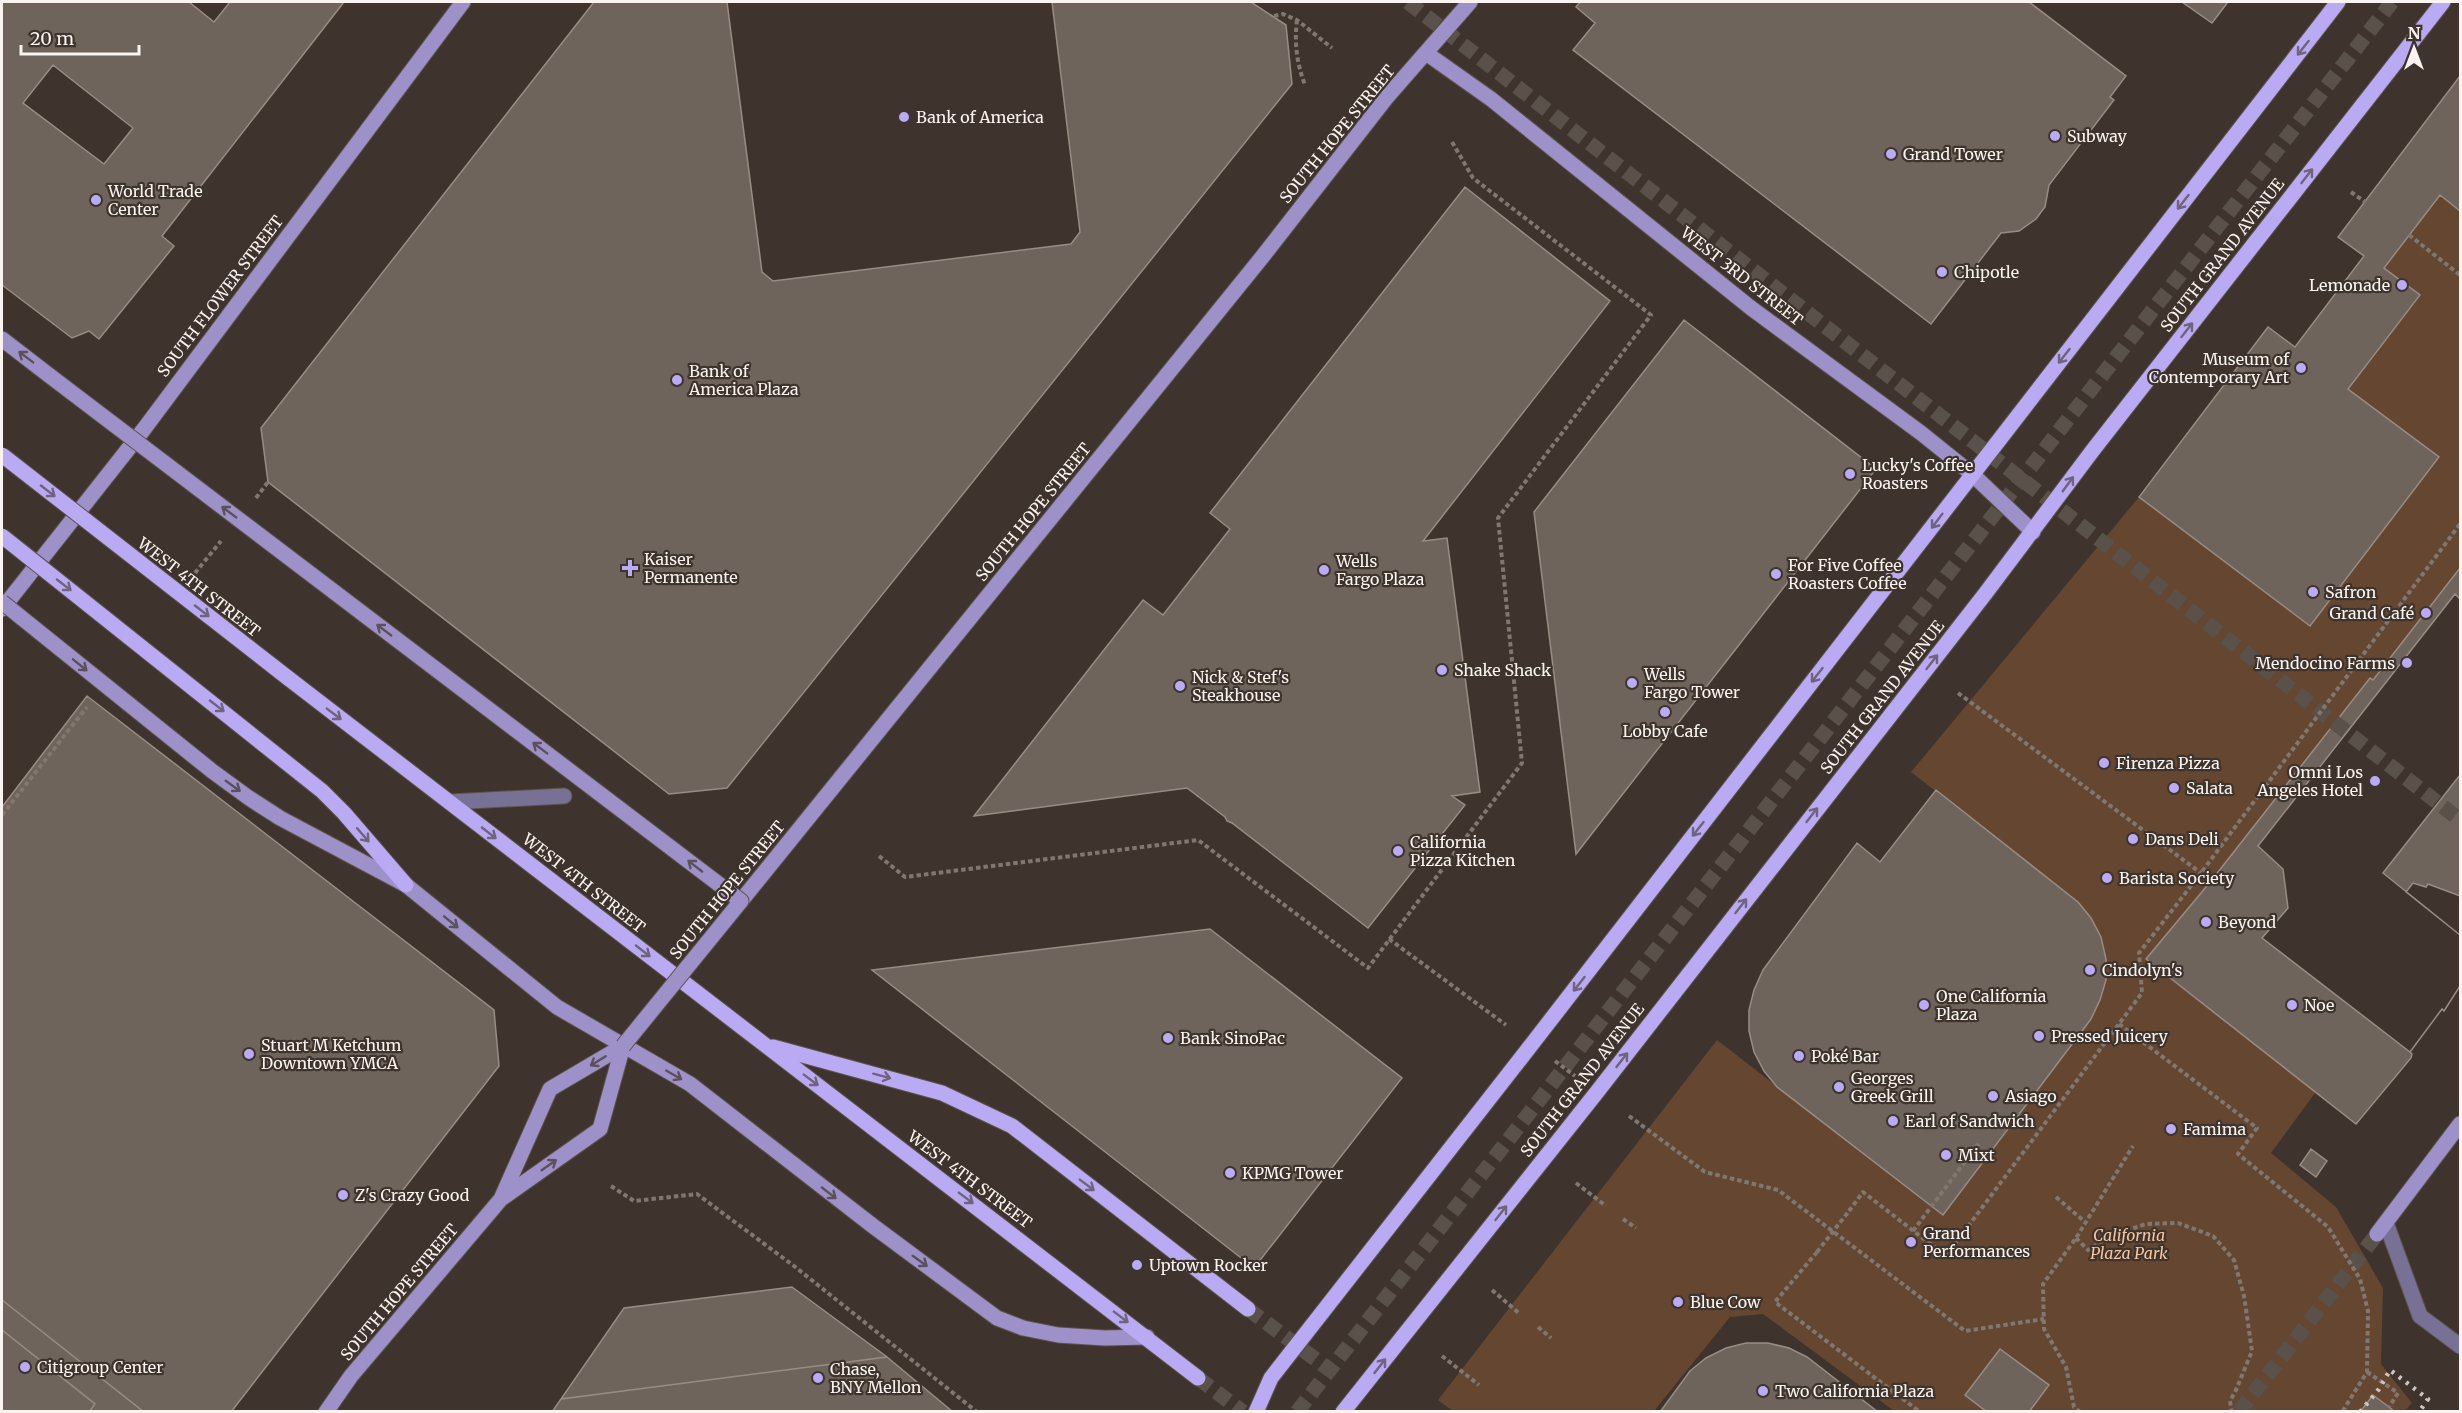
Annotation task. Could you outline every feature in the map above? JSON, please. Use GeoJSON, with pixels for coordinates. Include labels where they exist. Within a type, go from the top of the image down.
{"type":"FeatureCollection","features":[{"type":"Feature","properties":{"kind":"main road","name":"SOUTH FLOWER STREET"},"geometry":{"type":"LineString","coordinates":[[2,609],[144,429],[463,2]]}},
{"type":"Feature","properties":{"kind":"main road","name":"SOUTH HOPE STREET"},"geometry":{"type":"LineString","coordinates":[[501,1199],[550,1089],[623,1046],[1255,266],[1387,97],[1470,2]]}},
{"type":"Feature","properties":{"kind":"main road"},"geometry":{"type":"LineString","coordinates":[[1256,1412],[1271,1378],[1525,1054],[2338,2]]}},
{"type":"Feature","properties":{"kind":"main road","name":"SOUTH GRAND AVENUE"},"geometry":{"type":"LineString","coordinates":[[1343,1412],[1597,1092],[2033,532],[2100,440],[2443,2]]}},
{"type":"Feature","properties":{"kind":"main road","name":"WEST 3RD STREET"},"geometry":{"type":"LineString","coordinates":[[1426,52],[1491,99],[1751,308],[1921,433],[1972,474],[2033,532]]}},
{"type":"Feature","properties":{"kind":"main road"},"geometry":{"type":"LineString","coordinates":[[2,339],[741,901]]}},
{"type":"Feature","properties":{"kind":"main road","name":"WEST 4TH STREET"},"geometry":{"type":"LineString","coordinates":[[2,455],[288,678],[1198,1378]]}},
{"type":"Feature","properties":{"kind":"main road"},"geometry":{"type":"LineString","coordinates":[[2,536],[322,791],[406,885],[557,1007],[690,1084],[873,1226],[997,1318],[1023,1328],[1058,1335],[1106,1338],[1147,1337]]}},
{"type":"Feature","properties":{"kind":"main road"},"geometry":{"type":"LineString","coordinates":[[2,602],[212,771],[249,798],[280,818],[406,885]]}},
{"type":"Feature","properties":{"kind":"main road"},"geometry":{"type":"LineString","coordinates":[[764,1044],[942,1092],[1012,1125],[1248,1309]]}},
{"type":"Feature","properties":{"kind":"main road","name":"SOUTH HOPE STREET"},"geometry":{"type":"LineString","coordinates":[[326,1412],[351,1376],[501,1199],[600,1129],[623,1046]]}},
{"type":"Feature","properties":{"kind":"main road"},"geometry":{"type":"LineString","coordinates":[[2381,1228],[2460,1124]]}},
{"type":"Feature","properties":{"kind":"lane"},"geometry":{"type":"LineString","coordinates":[[450,802],[564,796]]}},
{"type":"Feature","properties":{"kind":"lane"},"geometry":{"type":"LineString","coordinates":[[2381,1228],[2420,1316],[2460,1346]]}},
{"type":"Feature","properties":{"kind":"path"},"geometry":{"type":"LineString","coordinates":[[1274,16],[1283,14],[1297,20],[1332,48]]}},
{"type":"Feature","properties":{"kind":"path"},"geometry":{"type":"LineString","coordinates":[[1297,20],[1295,35],[1298,68],[1305,85]]}},
{"type":"Feature","properties":{"kind":"path"},"geometry":{"type":"LineString","coordinates":[[879,856],[905,877],[1198,840],[1368,968],[1522,763],[1498,518],[1651,315],[1473,178],[1452,142]]}},
{"type":"Feature","properties":{"kind":"path"},"geometry":{"type":"LineString","coordinates":[[2351,192],[2365,202]]}},
{"type":"Feature","properties":{"kind":"path"},"geometry":{"type":"LineString","coordinates":[[2409,235],[2460,274]]}},
{"type":"Feature","properties":{"kind":"path"},"geometry":{"type":"LineString","coordinates":[[1920,1412],[1775,1302],[1863,1192],[1946,1256],[2142,993],[2139,953],[2460,524]]}},
{"type":"Feature","properties":{"kind":"path"},"geometry":{"type":"LineString","coordinates":[[1959,693],[2201,873]]}},
{"type":"Feature","properties":{"kind":"path"},"geometry":{"type":"LineString","coordinates":[[1389,939],[1506,1025]]}},
{"type":"Feature","properties":{"kind":"path"},"geometry":{"type":"LineString","coordinates":[[2119,1024],[2257,1128],[2238,1154],[2328,1227],[2360,1279],[2368,1311],[2367,1372],[2342,1412]]}},
{"type":"Feature","properties":{"kind":"path"},"geometry":{"type":"LineString","coordinates":[[1549,1057],[1577,1077]]}},
{"type":"Feature","properties":{"kind":"path"},"geometry":{"type":"LineString","coordinates":[[1629,1116],[1705,1172],[1778,1190],[1965,1331],[2044,1319]]}},
{"type":"Feature","properties":{"kind":"path"},"geometry":{"type":"LineString","coordinates":[[1913,1231],[1979,1143]]}},
{"type":"Feature","properties":{"kind":"path"},"geometry":{"type":"LineString","coordinates":[[2080,1412],[2074,1407],[2066,1367],[2044,1329],[2043,1284],[2076,1238],[2133,1146]]}},
{"type":"Feature","properties":{"kind":"path"},"geometry":{"type":"LineString","coordinates":[[1576,1183],[1606,1206]]}},
{"type":"Feature","properties":{"kind":"path"},"geometry":{"type":"LineString","coordinates":[[611,1186],[634,1201],[697,1194],[794,1266],[977,1412]]}},
{"type":"Feature","properties":{"kind":"path"},"geometry":{"type":"LineString","coordinates":[[2056,1197],[2085,1222]]}},
{"type":"Feature","properties":{"kind":"path"},"geometry":{"type":"LineString","coordinates":[[1623,1219],[1636,1228]]}},
{"type":"Feature","properties":{"kind":"path"},"geometry":{"type":"LineString","coordinates":[[2076,1238],[2088,1250],[2110,1236],[2146,1224],[2178,1222],[2213,1236],[2234,1260],[2244,1296],[2252,1351],[2230,1401],[2232,1412]]}},
{"type":"Feature","properties":{"kind":"path"},"geometry":{"type":"LineString","coordinates":[[1492,1290],[1520,1314]]}},
{"type":"Feature","properties":{"kind":"path"},"geometry":{"type":"LineString","coordinates":[[1538,1327],[1551,1338]]}},
{"type":"Feature","properties":{"kind":"path"},"geometry":{"type":"LineString","coordinates":[[1442,1356],[1479,1385]]}},
{"type":"Feature","properties":{"kind":"path"},"geometry":{"type":"LineString","coordinates":[[2367,1372],[2398,1393],[2389,1407]]}},
{"type":"Feature","properties":{"kind":"green space","name":"California Plaza Park"},"geometry":{"type":"Polygon","coordinates":[[[2440,195],[2460,211],[2460,587],[2258,846],[2211,955],[2385,1090],[2356,1124],[2315,1093],[2271,1153],[2336,1207],[2383,1288],[2381,1364],[2412,1403],[2405,1411],[1894,1411],[1763,1314],[1730,1317],[1654,1411],[1453,1411],[1438,1400],[1717,1040],[1942,1214],[2091,1019],[2103,987],[2105,958],[2097,931],[2078,902],[1911,772],[2139,497],[2310,626],[2438,457],[2348,389],[2420,296],[2384,268],[2440,195]]]}},
{"type":"Feature","properties":{"kind":"building","name":"World Trade Center"},"geometry":{"type":"Polygon","coordinates":[[[2,2],[189,2],[214,22],[230,2],[344,2],[162,236],[174,246],[99,339],[89,331],[72,338],[2,285],[2,2]],[[53,65],[23,103],[104,164],[133,128],[53,65]]]}},
{"type":"Feature","properties":{"kind":"building","name":"Bank of America Plaza"},"geometry":{"type":"Polygon","coordinates":[[[594,2],[1251,2],[1286,25],[1292,84],[727,788],[669,794],[268,482],[261,428],[594,2]]]}},
{"type":"Feature","properties":{"kind":"building","name":"Bank of America"},"geometry":{"type":"Polygon","coordinates":[[[727,2],[1052,2],[1080,232],[1071,244],[773,281],[762,272],[727,2]]]}},
{"type":"Feature","properties":{"kind":"building","name":"Grand Tower"},"geometry":{"type":"Polygon","coordinates":[[[1580,2],[2029,2],[2126,76],[2110,97],[2114,100],[2049,185],[2045,207],[2036,219],[2019,231],[2001,233],[1931,324],[1573,50],[1595,23],[1576,7],[1580,2]]]}},
{"type":"Feature","properties":{"kind":"building"},"geometry":{"type":"Polygon","coordinates":[[[2182,2],[2228,2],[2212,23],[2182,2]]]}},
{"type":"Feature","properties":{"kind":"building","name":"Museum of Contemporary Art"},"geometry":{"type":"Polygon","coordinates":[[[2460,76],[2460,211],[2440,195],[2384,268],[2420,295],[2348,389],[2439,457],[2310,626],[2139,497],[2268,327],[2295,347],[2364,256],[2338,237],[2460,76]]]}},
{"type":"Feature","properties":{"kind":"building","name":"Wells Fargo Plaza"},"geometry":{"type":"Polygon","coordinates":[[[1465,187],[1610,301],[1423,541],[1447,538],[1480,792],[1452,796],[1465,805],[1368,928],[1187,788],[974,816],[1143,600],[1163,615],[1230,529],[1210,513],[1465,187]]]}},
{"type":"Feature","properties":{"kind":"building","name":"Wells Fargo Tower"},"geometry":{"type":"Polygon","coordinates":[[[1684,320],[1876,469],[1576,854],[1534,512],[1684,320]]]}},
{"type":"Feature","properties":{"kind":"building","name":"Omni Los Angeles Hotel"},"geometry":{"type":"Polygon","coordinates":[[[2460,568],[2460,896],[2428,884],[2426,887],[2413,883],[2406,892],[2460,935],[2460,986],[2444,1011],[2442,1009],[2410,1052],[2411,1058],[2356,1124],[2146,959],[2211,881],[2370,678],[2373,680],[2460,568]]]}},
{"type":"Feature","properties":{"kind":"building"},"geometry":{"type":"Polygon","coordinates":[[[2455,594],[2460,599],[2460,775],[2383,873],[2460,935],[2460,986],[2444,1011],[2442,1009],[2410,1052],[2262,938],[2288,908],[2283,869],[2258,846],[2455,594]]]}},
{"type":"Feature","properties":{"kind":"building","name":"Stuart M Ketchum Downtown YMCA"},"geometry":{"type":"Polygon","coordinates":[[[87,696],[494,1010],[499,1066],[231,1412],[144,1412],[2,1300],[2,807],[87,696]]]}},
{"type":"Feature","properties":{"kind":"building","name":"One California Plaza"},"geometry":{"type":"Polygon","coordinates":[[[1936,790],[2078,902],[2091,918],[2101,937],[2106,959],[2106,980],[2091,1019],[1943,1215],[1777,1087],[1764,1071],[1754,1052],[1749,1031],[1749,1010],[1754,990],[1763,970],[1857,843],[1880,862],[1936,790]]]}},
{"type":"Feature","properties":{"kind":"building","name":"KPMG Tower"},"geometry":{"type":"Polygon","coordinates":[[[1210,929],[1402,1078],[1254,1268],[872,970],[1210,929]]]}},
{"type":"Feature","properties":{"kind":"building"},"geometry":{"type":"Polygon","coordinates":[[[2311,1149],[2327,1161],[2316,1177],[2300,1165],[2311,1149]]]}},
{"type":"Feature","properties":{"kind":"building"},"geometry":{"type":"Polygon","coordinates":[[[792,1287],[887,1357],[561,1399],[624,1308],[792,1287]]]}},
{"type":"Feature","properties":{"kind":"building"},"geometry":{"type":"Polygon","coordinates":[[[2,1300],[144,1412],[89,1412],[95,1404],[2,1330],[2,1300]]]}},
{"type":"Feature","properties":{"kind":"building","name":"Citigroup Center"},"geometry":{"type":"Polygon","coordinates":[[[2,1330],[95,1404],[89,1412],[2,1412],[2,1330]]]}},
{"type":"Feature","properties":{"kind":"building","name":"Two California Plaza"},"geometry":{"type":"Polygon","coordinates":[[[1746,1343],[1768,1343],[1789,1348],[1807,1357],[1878,1412],[1660,1412],[1690,1371],[1706,1358],[1726,1348],[1746,1343]]]}},
{"type":"Feature","properties":{"kind":"building"},"geometry":{"type":"Polygon","coordinates":[[[2000,1349],[2049,1385],[2029,1412],[1987,1412],[1965,1395],[2000,1349]]]}},
{"type":"Feature","properties":{"kind":"building","name":"Chase, BNY Mellon"},"geometry":{"type":"Polygon","coordinates":[[[887,1357],[953,1412],[552,1412],[561,1399],[887,1357]]]}},
{"type":"Feature","properties":{"kind":"building"},"geometry":{"type":"Polygon","coordinates":[[[2373,1395],[2389,1407],[2395,1412],[2360,1412],[2373,1395]]]}},
{"type":"Feature","properties":{"kind":"tunnel"},"geometry":{"type":"LineString","coordinates":[[1408,2],[2460,820]]}},
{"type":"Feature","properties":{"kind":"tunnel"},"geometry":{"type":"LineString","coordinates":[[1297,1412],[2392,2]]}},
{"type":"Feature","properties":{"kind":"tunnel"},"geometry":{"type":"LineString","coordinates":[[2239,1412],[2377,1234]]}},
{"type":"Feature","properties":{"kind":"tunnel"},"geometry":{"type":"LineString","coordinates":[[1248,1309],[1330,1370]]}},
{"type":"Feature","properties":{"kind":"tunnel"},"geometry":{"type":"LineString","coordinates":[[1198,1378],[1243,1412]]}},
{"type":"Feature","properties":{"kind":"railway"},"geometry":{"type":"LineString","coordinates":[[2360,1412],[2379,1389],[2390,1370],[2428,1399],[2419,1412]]}},
{"type":"Feature","properties":{"kind":"place","name":"Bank of America"},"geometry":{"type":"Point","coordinates":[904,117]}},
{"type":"Feature","properties":{"kind":"place","name":"Subway"},"geometry":{"type":"Point","coordinates":[2055,136]}},
{"type":"Feature","properties":{"kind":"place","name":"Grand Tower"},"geometry":{"type":"Point","coordinates":[1891,154]}},
{"type":"Feature","properties":{"kind":"place","name":"World Trade Center"},"geometry":{"type":"Point","coordinates":[96,200]}},
{"type":"Feature","properties":{"kind":"place","name":"Chipotle"},"geometry":{"type":"Point","coordinates":[1942,272]}},
{"type":"Feature","properties":{"kind":"place","name":"Lemonade"},"geometry":{"type":"Point","coordinates":[2402,285]}},
{"type":"Feature","properties":{"kind":"place","name":"Museum of Contemporary Art"},"geometry":{"type":"Point","coordinates":[2301,368]}},
{"type":"Feature","properties":{"kind":"place","name":"Bank of America Plaza"},"geometry":{"type":"Point","coordinates":[677,380]}},
{"type":"Feature","properties":{"kind":"place","name":"Lucky's Coffee Roasters"},"geometry":{"type":"Point","coordinates":[1850,474]}},
{"type":"Feature","properties":{"kind":"place","name":"Kaiser Permanente"},"geometry":{"type":"Point","coordinates":[630,568]}},
{"type":"Feature","properties":{"kind":"place","name":"Wells Fargo Plaza"},"geometry":{"type":"Point","coordinates":[1324,570]}},
{"type":"Feature","properties":{"kind":"place","name":"For Five Coffee Roasters Coffee"},"geometry":{"type":"Point","coordinates":[1776,574]}},
{"type":"Feature","properties":{"kind":"place","name":"Safron"},"geometry":{"type":"Point","coordinates":[2313,592]}},
{"type":"Feature","properties":{"kind":"place","name":"Grand Café"},"geometry":{"type":"Point","coordinates":[2426,613]}},
{"type":"Feature","properties":{"kind":"place","name":"Mendocino Farms"},"geometry":{"type":"Point","coordinates":[2407,663]}},
{"type":"Feature","properties":{"kind":"place","name":"Shake Shack"},"geometry":{"type":"Point","coordinates":[1442,670]}},
{"type":"Feature","properties":{"kind":"place","name":"Wells Fargo Tower"},"geometry":{"type":"Point","coordinates":[1632,683]}},
{"type":"Feature","properties":{"kind":"place","name":"Nick & Stef's Steakhouse"},"geometry":{"type":"Point","coordinates":[1180,686]}},
{"type":"Feature","properties":{"kind":"place","name":"Lobby Cafe"},"geometry":{"type":"Point","coordinates":[1665,712]}},
{"type":"Feature","properties":{"kind":"place","name":"Firenza Pizza"},"geometry":{"type":"Point","coordinates":[2104,763]}},
{"type":"Feature","properties":{"kind":"place","name":"Omni Los Angeles Hotel"},"geometry":{"type":"Point","coordinates":[2375,781]}},
{"type":"Feature","properties":{"kind":"place","name":"Salata"},"geometry":{"type":"Point","coordinates":[2174,788]}},
{"type":"Feature","properties":{"kind":"place","name":"Dans Deli"},"geometry":{"type":"Point","coordinates":[2133,839]}},
{"type":"Feature","properties":{"kind":"place","name":"California Pizza Kitchen"},"geometry":{"type":"Point","coordinates":[1398,851]}},
{"type":"Feature","properties":{"kind":"place","name":"Barista Society"},"geometry":{"type":"Point","coordinates":[2107,878]}},
{"type":"Feature","properties":{"kind":"place","name":"Beyond"},"geometry":{"type":"Point","coordinates":[2206,922]}},
{"type":"Feature","properties":{"kind":"place","name":"Cindolyn's"},"geometry":{"type":"Point","coordinates":[2090,970]}},
{"type":"Feature","properties":{"kind":"place","name":"One California Plaza"},"geometry":{"type":"Point","coordinates":[1924,1005]}},
{"type":"Feature","properties":{"kind":"place","name":"Noe"},"geometry":{"type":"Point","coordinates":[2292,1005]}},
{"type":"Feature","properties":{"kind":"place","name":"Pressed Juicery"},"geometry":{"type":"Point","coordinates":[2039,1036]}},
{"type":"Feature","properties":{"kind":"place","name":"Bank SinoPac"},"geometry":{"type":"Point","coordinates":[1168,1038]}},
{"type":"Feature","properties":{"kind":"place","name":"Stuart M Ketchum Downtown YMCA"},"geometry":{"type":"Point","coordinates":[249,1054]}},
{"type":"Feature","properties":{"kind":"place","name":"Poké Bar"},"geometry":{"type":"Point","coordinates":[1799,1056]}},
{"type":"Feature","properties":{"kind":"place","name":"Georges Greek Grill"},"geometry":{"type":"Point","coordinates":[1839,1087]}},
{"type":"Feature","properties":{"kind":"place","name":"Asiago"},"geometry":{"type":"Point","coordinates":[1993,1096]}},
{"type":"Feature","properties":{"kind":"place","name":"Earl of Sandwich"},"geometry":{"type":"Point","coordinates":[1893,1121]}},
{"type":"Feature","properties":{"kind":"place","name":"Famima"},"geometry":{"type":"Point","coordinates":[2171,1129]}},
{"type":"Feature","properties":{"kind":"place","name":"Mixt"},"geometry":{"type":"Point","coordinates":[1946,1155]}},
{"type":"Feature","properties":{"kind":"place","name":"KPMG Tower"},"geometry":{"type":"Point","coordinates":[1230,1173]}},
{"type":"Feature","properties":{"kind":"place","name":"Z's Crazy Good"},"geometry":{"type":"Point","coordinates":[343,1195]}},
{"type":"Feature","properties":{"kind":"place","name":"Grand Performances"},"geometry":{"type":"Point","coordinates":[1911,1242]}},
{"type":"Feature","properties":{"kind":"place","name":"Uptown Rocker"},"geometry":{"type":"Point","coordinates":[1137,1265]}},
{"type":"Feature","properties":{"kind":"place","name":"Blue Cow"},"geometry":{"type":"Point","coordinates":[1678,1302]}},
{"type":"Feature","properties":{"kind":"place","name":"Citigroup Center"},"geometry":{"type":"Point","coordinates":[25,1367]}},
{"type":"Feature","properties":{"kind":"place","name":"Chase, BNY Mellon"},"geometry":{"type":"Point","coordinates":[818,1378]}},
{"type":"Feature","properties":{"kind":"place","name":"Two California Plaza"},"geometry":{"type":"Point","coordinates":[1763,1391]}}]}
